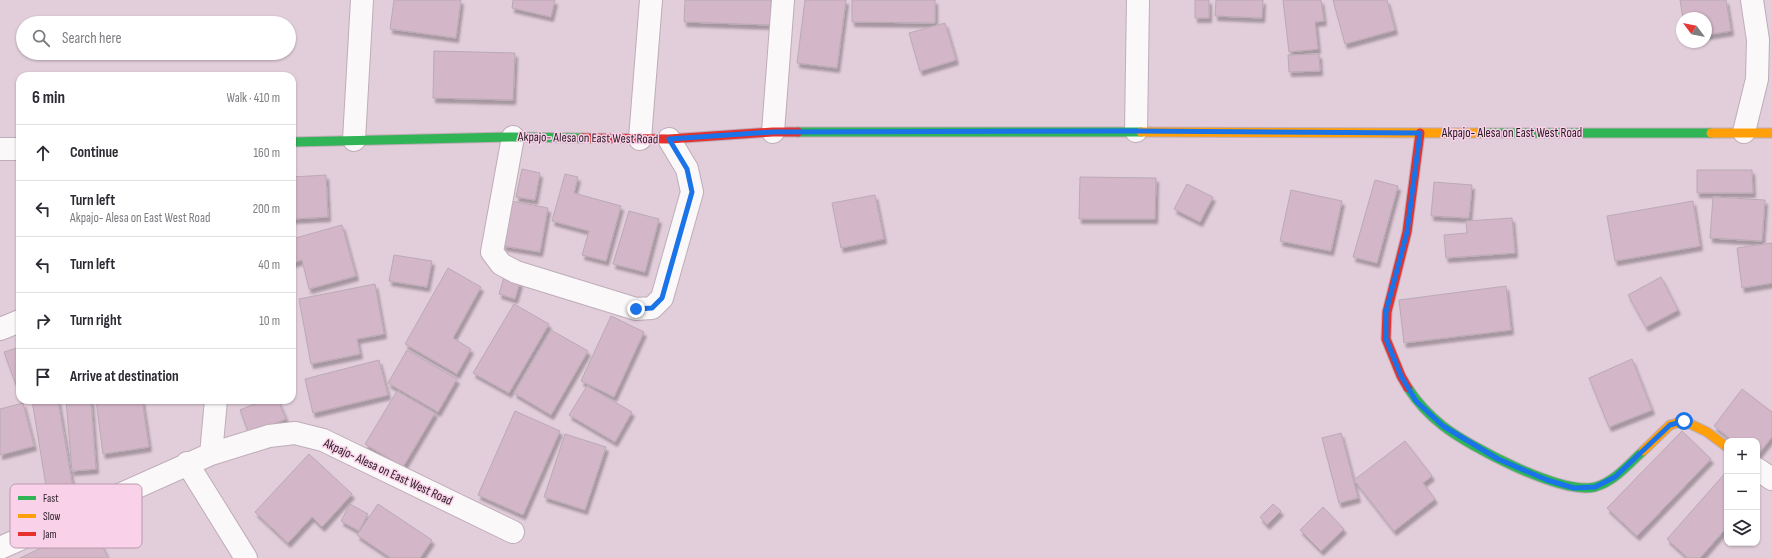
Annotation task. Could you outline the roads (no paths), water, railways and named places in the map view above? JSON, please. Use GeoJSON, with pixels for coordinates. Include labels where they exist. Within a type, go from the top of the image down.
{"type":"FeatureCollection","features":[{"type":"Feature","properties":{"kind":"street"},"geometry":{"type":"LineString","coordinates":[[354,140],[362,0]]}},
{"type":"Feature","properties":{"kind":"street"},"geometry":{"type":"LineString","coordinates":[[640,139],[651,0]]}},
{"type":"Feature","properties":{"kind":"street"},"geometry":{"type":"LineString","coordinates":[[773,132],[783,0]]}},
{"type":"Feature","properties":{"kind":"street"},"geometry":{"type":"LineString","coordinates":[[1136,131],[1138,0]]}},
{"type":"Feature","properties":{"kind":"street"},"geometry":{"type":"LineString","coordinates":[[1744,132],[1757,79],[1758,40],[1752,0]]}},
{"type":"Feature","properties":{"kind":"street","name":"Akpajo- Alesa on East West Road"},"geometry":{"type":"LineString","coordinates":[[296,142],[513,137],[669,139],[773,132],[1136,131],[1772,133]]}},
{"type":"Feature","properties":{"kind":"street"},"geometry":{"type":"LineString","coordinates":[[1420,133],[1407,232],[1386,312],[1386,339],[1401,376],[1416,401],[1443,426],[1498,459],[1547,480],[1574,488],[1595,487],[1615,477],[1670,425],[1684,421],[1707,432],[1724,445]]}},
{"type":"Feature","properties":{"kind":"street"},"geometry":{"type":"LineString","coordinates":[[513,137],[492,252],[501,264],[516,272],[636,309],[652,308],[662,298],[692,192],[687,169],[669,139]]}},
{"type":"Feature","properties":{"kind":"street"},"geometry":{"type":"LineString","coordinates":[[0,149],[16,149]]}},
{"type":"Feature","properties":{"kind":"street"},"geometry":{"type":"LineString","coordinates":[[0,329],[16,323]]}},
{"type":"Feature","properties":{"kind":"street"},"geometry":{"type":"LineString","coordinates":[[211,454],[216,404]]}},
{"type":"Feature","properties":{"kind":"street","name":"Akpajo- Alesa on East West Road"},"geometry":{"type":"LineString","coordinates":[[142,484],[211,454],[269,436],[295,433],[323,440],[513,532]]}},
{"type":"Feature","properties":{"kind":"street"},"geometry":{"type":"LineString","coordinates":[[188,463],[246,558]]}},
{"type":"Feature","properties":{"kind":"street"},"geometry":{"type":"LineString","coordinates":[[1760,471],[1772,479]]}},
{"type":"Feature","properties":{"kind":"street","name":"Akpajo- Alesa on East West Road"},"geometry":{"type":"LineString","coordinates":[[0,548],[10,543]]}}]}
